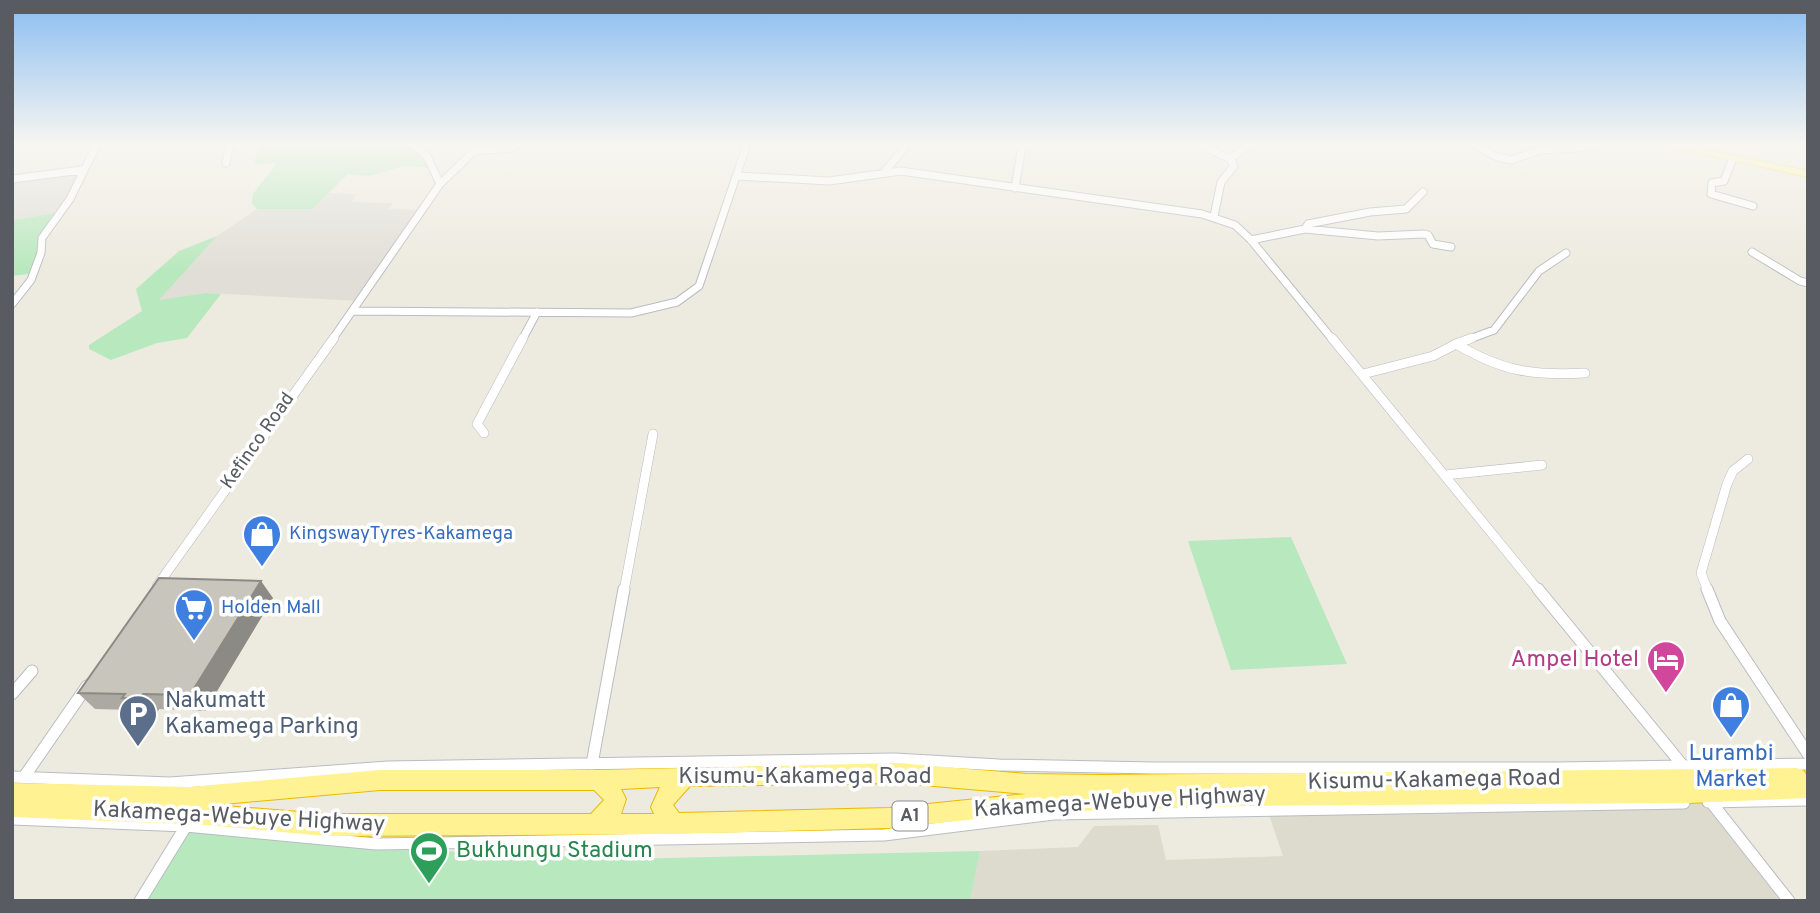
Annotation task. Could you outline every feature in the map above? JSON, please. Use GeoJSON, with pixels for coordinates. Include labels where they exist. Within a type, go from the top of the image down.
{"type":"FeatureCollection","features":[{"type":"Feature","properties":{"kind":"highway","name":"Kisumu-Kakamega Road"},"geometry":{"type":"LineString","coordinates":[[16,782],[191,797],[380,780],[595,772],[686,776],[899,773],[1027,784],[1103,785],[1808,778]]}},
{"type":"Feature","properties":{"kind":"highway"},"geometry":{"type":"LineString","coordinates":[[595,772],[615,799],[613,808],[597,823]]}},
{"type":"Feature","properties":{"kind":"highway"},"geometry":{"type":"LineString","coordinates":[[674,824],[662,807],[673,786],[686,776]]}},
{"type":"Feature","properties":{"kind":"highway","name":"Kakamega-Webuye Highway"},"geometry":{"type":"LineString","coordinates":[[13,815],[48,809],[213,815],[325,825],[674,824],[904,817],[1046,802],[1246,796],[1688,793],[1808,788]]}},
{"type":"Feature","properties":{"kind":"street"},"geometry":{"type":"LineString","coordinates":[[12,304],[31,280],[41,253],[42,238],[70,199],[75,187]]}},
{"type":"Feature","properties":{"kind":"street","name":"Kefinco Road"},"geometry":{"type":"LineString","coordinates":[[151,594],[438,187]]}},
{"type":"Feature","properties":{"kind":"street"},"geometry":{"type":"LineString","coordinates":[[352,312],[648,311],[689,295],[699,286],[733,187]]}},
{"type":"Feature","properties":{"kind":"street"},"geometry":{"type":"LineString","coordinates":[[1006,187],[1214,216],[1235,225],[1251,240],[1363,374],[1684,768]]}},
{"type":"Feature","properties":{"kind":"street"},"geometry":{"type":"LineString","coordinates":[[1214,216],[1218,187]]}},
{"type":"Feature","properties":{"kind":"street"},"geometry":{"type":"LineString","coordinates":[[1712,187],[1711,194],[1753,206]]}},
{"type":"Feature","properties":{"kind":"street"},"geometry":{"type":"LineString","coordinates":[[1306,229],[1308,224],[1406,209],[1423,192]]}},
{"type":"Feature","properties":{"kind":"street"},"geometry":{"type":"LineString","coordinates":[[1251,240],[1306,229],[1378,236],[1424,234],[1428,235],[1433,244],[1451,247]]}},
{"type":"Feature","properties":{"kind":"street"},"geometry":{"type":"LineString","coordinates":[[1752,252],[1805,284]]}},
{"type":"Feature","properties":{"kind":"street"},"geometry":{"type":"LineString","coordinates":[[1363,374],[1433,356],[1494,330],[1539,271],[1566,253]]}},
{"type":"Feature","properties":{"kind":"street"},"geometry":{"type":"LineString","coordinates":[[484,433],[477,424],[537,312]]}},
{"type":"Feature","properties":{"kind":"street"},"geometry":{"type":"LineString","coordinates":[[1456,344],[1488,363],[1513,373],[1537,376],[1585,373]]}},
{"type":"Feature","properties":{"kind":"street"},"geometry":{"type":"LineString","coordinates":[[653,434],[595,772],[906,760],[969,766],[1060,769],[1684,768],[1808,764]]}},
{"type":"Feature","properties":{"kind":"street"},"geometry":{"type":"LineString","coordinates":[[1748,459],[1733,471],[1727,484],[1701,573],[1720,621],[1808,754]]}},
{"type":"Feature","properties":{"kind":"street"},"geometry":{"type":"LineString","coordinates":[[1444,475],[1542,465]]}},
{"type":"Feature","properties":{"kind":"street"},"geometry":{"type":"LineString","coordinates":[[12,694],[32,671]]}},
{"type":"Feature","properties":{"kind":"street"},"geometry":{"type":"LineString","coordinates":[[16,782],[96,673]]}},
{"type":"Feature","properties":{"kind":"street"},"geometry":{"type":"LineString","coordinates":[[906,760],[928,776]]}},
{"type":"Feature","properties":{"kind":"street"},"geometry":{"type":"LineString","coordinates":[[13,815],[186,826],[376,844],[884,835],[1054,814],[1551,807],[1808,800]]}},
{"type":"Feature","properties":{"kind":"street"},"geometry":{"type":"LineString","coordinates":[[1711,802],[1789,901]]}},
{"type":"Feature","properties":{"kind":"street"},"geometry":{"type":"LineString","coordinates":[[140,901],[186,826],[213,815]]}},
{"type":"Feature","properties":{"kind":"street"},"geometry":{"type":"LineString","coordinates":[[904,817],[929,829]]}},
{"type":"Feature","properties":{"kind":"shaded area"},"geometry":{"type":"Polygon","coordinates":[[[12,187],[74,187],[62,212],[12,220],[12,187]]]}},
{"type":"Feature","properties":{"kind":"shaded area"},"geometry":{"type":"Polygon","coordinates":[[[325,193],[357,194],[351,202],[393,203],[389,209],[422,210],[360,301],[206,293],[158,301],[217,236],[257,209],[312,209],[325,193]]]}},
{"type":"Feature","properties":{"kind":"shaded area"},"geometry":{"type":"Polygon","coordinates":[[[1703,795],[1781,901],[970,901],[980,851],[1078,847],[1094,826],[1158,825],[1166,860],[1283,856],[1268,812],[1703,795]]]}},
{"type":"Feature","properties":{"kind":"green space"},"geometry":{"type":"Polygon","coordinates":[[[259,187],[335,187],[312,209],[257,209],[252,203],[253,194],[259,187]]]}},
{"type":"Feature","properties":{"kind":"green space"},"geometry":{"type":"Polygon","coordinates":[[[62,212],[46,232],[35,273],[12,276],[12,220],[62,212]]]}},
{"type":"Feature","properties":{"kind":"green space"},"geometry":{"type":"Polygon","coordinates":[[[217,236],[159,300],[206,293],[221,294],[187,338],[157,343],[111,360],[89,349],[89,345],[142,311],[136,289],[179,251],[217,236]]]}},
{"type":"Feature","properties":{"kind":"green space"},"geometry":{"type":"Polygon","coordinates":[[[1291,537],[1347,664],[1231,670],[1188,541],[1291,537]]]}},
{"type":"Feature","properties":{"kind":"green space"},"geometry":{"type":"Polygon","coordinates":[[[178,831],[375,848],[625,859],[980,851],[970,901],[140,901],[178,831]]]}},
{"type":"Feature","properties":{"kind":"building","name":"Holden Mall"},"geometry":{"type":"Polygon","coordinates":[[[159,578],[261,581],[190,695],[143,694],[140,699],[122,698],[125,694],[78,693],[159,578]]]}},
{"type":"Feature","properties":{"kind":"place","name":"KingswayTyres-Kakamega"},"geometry":{"type":"Point","coordinates":[262,568]}},
{"type":"Feature","properties":{"kind":"place","name":"Holden Mall"},"geometry":{"type":"Point","coordinates":[194,642]}},
{"type":"Feature","properties":{"kind":"place","name":"Ampel Hotel"},"geometry":{"type":"Point","coordinates":[1666,694]}},
{"type":"Feature","properties":{"kind":"place","name":"Lurambi Market"},"geometry":{"type":"Point","coordinates":[1731,739]}},
{"type":"Feature","properties":{"kind":"place","name":"Nakumatt Kakamega Parking"},"geometry":{"type":"Point","coordinates":[138,748]}},
{"type":"Feature","properties":{"kind":"place","name":"Bukhungu Stadium"},"geometry":{"type":"Point","coordinates":[429,885]}}]}
